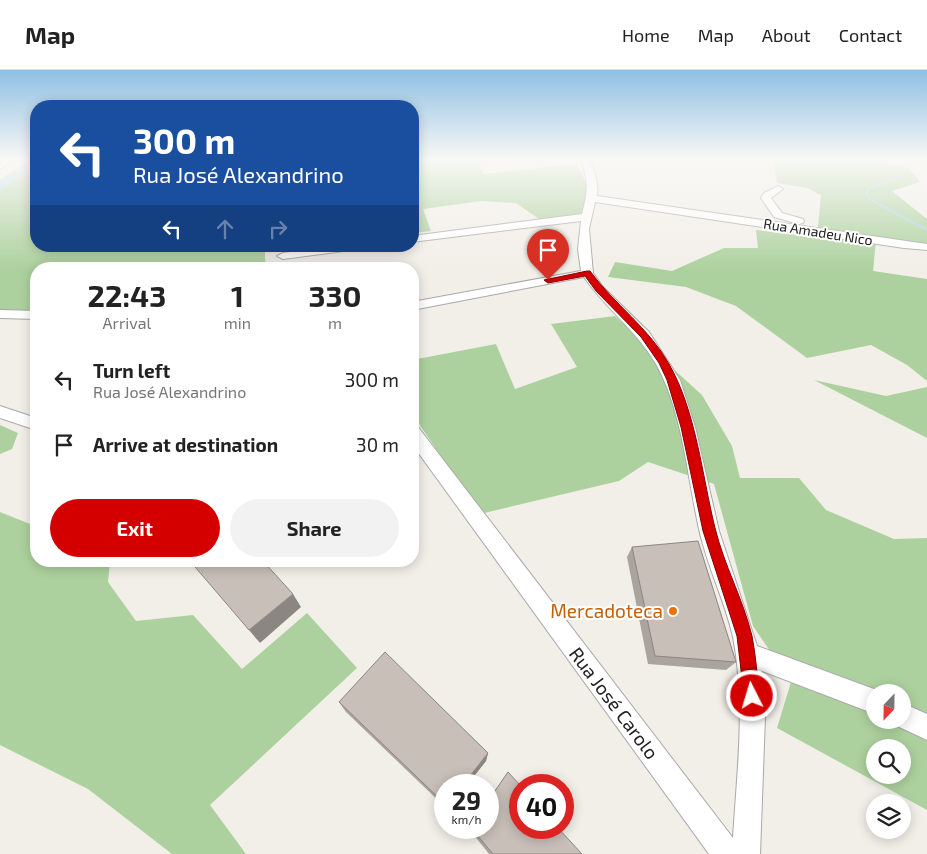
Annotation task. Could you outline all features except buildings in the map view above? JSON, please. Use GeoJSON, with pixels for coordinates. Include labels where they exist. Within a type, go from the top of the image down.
{"type":"FeatureCollection","features":[{"type":"Feature","properties":{"kind":"street"},"geometry":{"type":"LineString","coordinates":[[767,196],[766,198],[778,215],[802,223],[805,230]]}},
{"type":"Feature","properties":{"kind":"street"},"geometry":{"type":"LineString","coordinates":[[591,198],[586,217],[584,249],[587,273],[599,290],[644,335],[672,380],[687,427],[709,531],[738,616],[748,654],[753,717],[746,854]]}},
{"type":"Feature","properties":{"kind":"street","name":"Rua Amadeu Nico"},"geometry":{"type":"LineString","coordinates":[[591,198],[927,247]]}},
{"type":"Feature","properties":{"kind":"street"},"geometry":{"type":"LineString","coordinates":[[419,238],[586,217]]}},
{"type":"Feature","properties":{"kind":"street"},"geometry":{"type":"LineString","coordinates":[[419,305],[587,273]]}},
{"type":"Feature","properties":{"kind":"street"},"geometry":{"type":"LineString","coordinates":[[0,314],[30,315]]}},
{"type":"Feature","properties":{"kind":"street"},"geometry":{"type":"LineString","coordinates":[[0,412],[30,422]]}},
{"type":"Feature","properties":{"kind":"street","name":"Rua José Carolo"},"geometry":{"type":"LineString","coordinates":[[419,440],[727,854]]}},
{"type":"Feature","properties":{"kind":"street"},"geometry":{"type":"LineString","coordinates":[[748,654],[866,699]]}},
{"type":"Feature","properties":{"kind":"street"},"geometry":{"type":"LineString","coordinates":[[911,719],[927,726]]}},
{"type":"Feature","properties":{"kind":"green space"},"geometry":{"type":"Polygon","coordinates":[[[0,196],[30,196],[30,252],[265,252],[266,262],[30,262],[30,310],[0,310],[0,196]]]}},
{"type":"Feature","properties":{"kind":"green space"},"geometry":{"type":"Polygon","coordinates":[[[419,196],[587,196],[582,215],[539,219],[516,203],[481,201],[423,209],[431,231],[419,232],[419,196]]]}},
{"type":"Feature","properties":{"kind":"green space"},"geometry":{"type":"Polygon","coordinates":[[[821,196],[898,196],[927,219],[927,243],[876,240],[873,271],[927,279],[927,381],[907,365],[871,345],[807,358],[736,306],[686,287],[608,277],[615,262],[672,271],[724,248],[758,248],[756,230],[822,238],[818,227],[821,196]]]}},
{"type":"Feature","properties":{"kind":"green space"},"geometry":{"type":"Polygon","coordinates":[[[615,316],[702,395],[732,446],[740,478],[799,478],[826,510],[894,539],[927,538],[927,810],[911,801],[911,794],[898,794],[879,784],[911,784],[911,739],[866,739],[866,777],[777,728],[791,682],[753,626],[714,484],[648,462],[619,481],[480,514],[419,424],[419,359],[496,344],[515,389],[577,367],[551,324],[615,316]]]}},
{"type":"Feature","properties":{"kind":"green space"},"geometry":{"type":"Polygon","coordinates":[[[814,380],[886,396],[927,387],[927,438],[814,380]]]}},
{"type":"Feature","properties":{"kind":"green space"},"geometry":{"type":"Polygon","coordinates":[[[0,425],[18,433],[12,449],[0,454],[0,425]]]}},
{"type":"Feature","properties":{"kind":"green space"},"geometry":{"type":"Polygon","coordinates":[[[0,512],[30,524],[30,567],[109,567],[108,582],[136,621],[193,615],[242,669],[307,613],[357,668],[210,805],[246,854],[172,854],[88,789],[0,745],[0,512]]]}},
{"type":"Feature","properties":{"kind":"waterway"},"geometry":{"type":"LineString","coordinates":[[867,196],[871,200],[927,230]]}},
{"type":"Feature","properties":{"kind":"place","name":"Mercadoteca"},"geometry":{"type":"Point","coordinates":[673,611]}},
{"type":"Feature","properties":{"kind":"route"},"geometry":{"type":"LineString","coordinates":[[548,280],[587,273],[599,290],[644,335],[654,348],[672,380],[687,427],[709,531],[744,636],[748,654],[752,696]]}}]}
